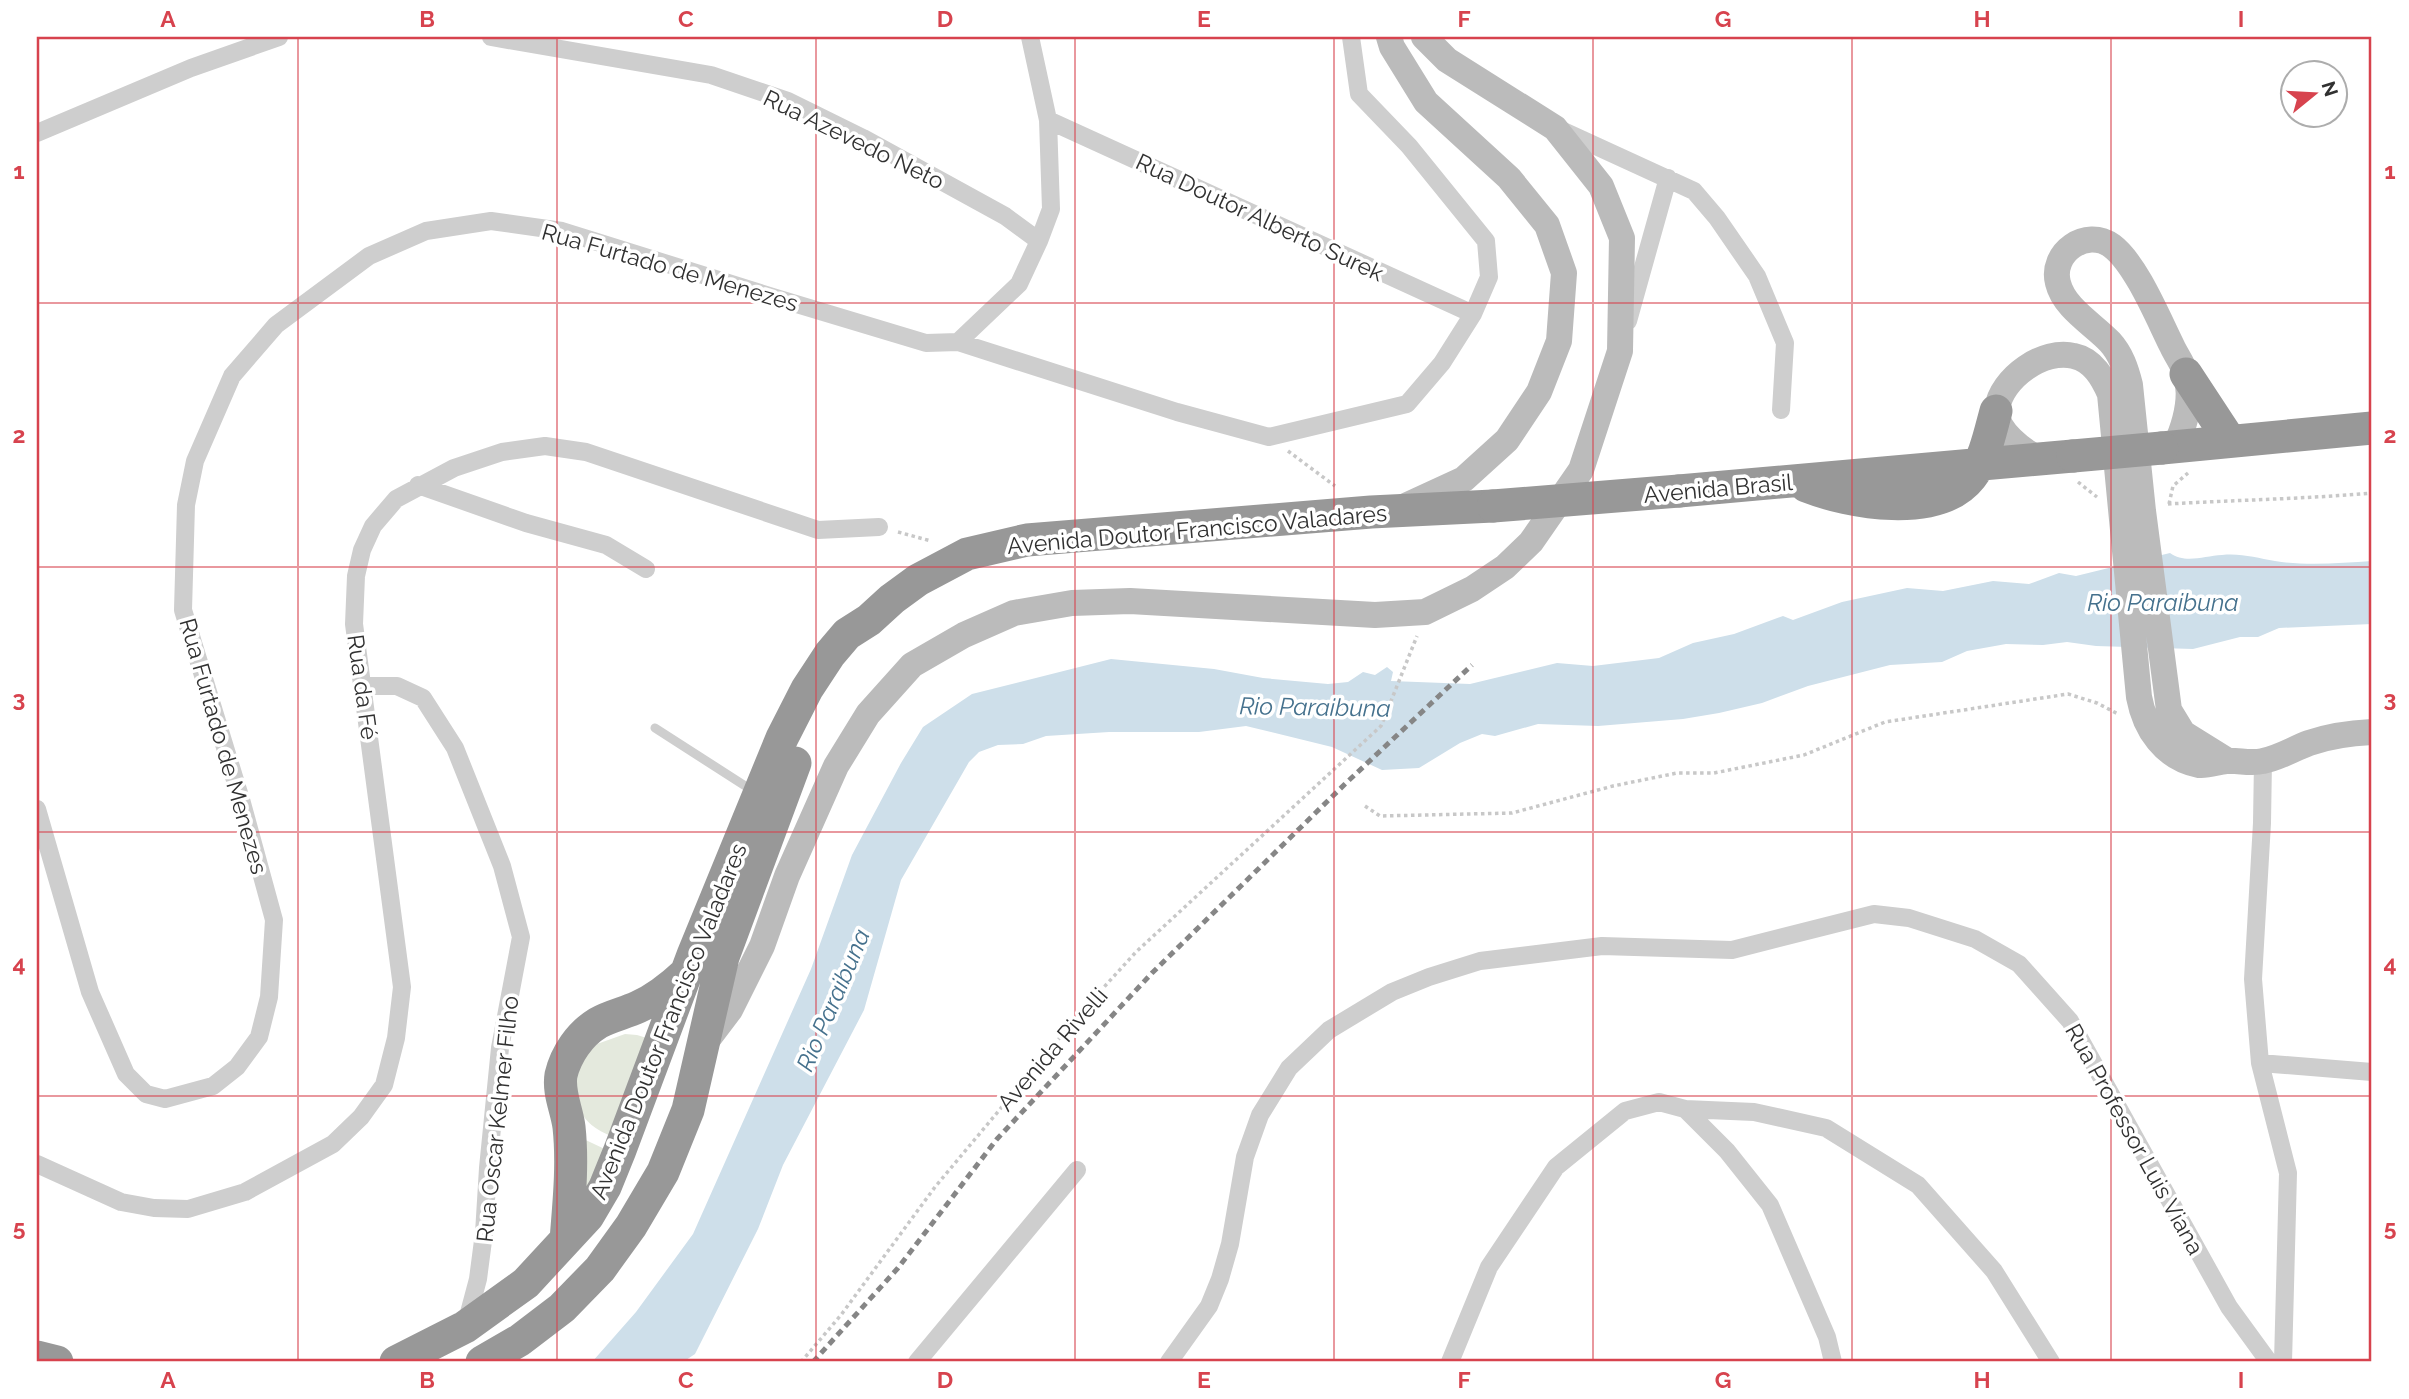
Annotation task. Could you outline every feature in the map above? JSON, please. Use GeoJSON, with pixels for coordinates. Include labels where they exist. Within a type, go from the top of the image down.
{"type":"FeatureCollection","features":[{"type":"Feature","properties":{"kind":"highway"},"geometry":{"type":"LineString","coordinates":[[2186,374],[2230,441]]}},
{"type":"Feature","properties":{"kind":"highway"},"geometry":{"type":"LineString","coordinates":[[1996,411],[1979,464],[2062,464],[2169,447],[2372,428]]}},
{"type":"Feature","properties":{"kind":"highway","name":"Avenida Brasil"},"geometry":{"type":"LineString","coordinates":[[1383,512],[1794,482],[1846,500],[1877,504],[1912,503],[1956,491],[1970,479],[1979,464]]}},
{"type":"Feature","properties":{"kind":"highway","name":"Avenida Doutor Francisco Valadares"},"geometry":{"type":"LineString","coordinates":[[396,1362],[465,1327],[526,1283],[588,1216],[605,1187],[620,1150],[686,973],[766,809],[822,703],[862,648],[869,620],[892,598],[918,580],[967,554],[1027,540],[1383,512]]}},
{"type":"Feature","properties":{"kind":"highway","name":"Avenida Doutor Francisco Valadares"},"geometry":{"type":"LineString","coordinates":[[482,1362],[520,1340],[562,1308],[600,1269],[631,1226],[663,1172],[688,1111],[723,957],[766,809]]}},
{"type":"Feature","properties":{"kind":"highway"},"geometry":{"type":"LineString","coordinates":[[566,1240],[570,1189],[569,1126],[562,1101],[561,1077],[569,1052],[597,1024],[639,1007],[667,991],[686,973]]}},
{"type":"Feature","properties":{"kind":"highway"},"geometry":{"type":"LineString","coordinates":[[569,1126],[593,1141],[620,1150],[655,1144],[671,1135],[688,1111],[691,1080],[680,1042],[664,1030],[645,1023],[611,1018]]}},
{"type":"Feature","properties":{"kind":"highway"},"geometry":{"type":"LineString","coordinates":[[37,1357],[57,1362]]}},
{"type":"Feature","properties":{"kind":"main road","name":"Avenida Doutor Francisco Valadares"},"geometry":{"type":"LineString","coordinates":[[1383,512],[1465,479],[1507,440],[1539,392],[1559,341],[1564,273],[1547,225],[1509,178],[1426,102],[1392,47],[1389,37]]}},
{"type":"Feature","properties":{"kind":"main road","name":"Avenida Doutor Francisco Valadares"},"geometry":{"type":"LineString","coordinates":[[704,1044],[730,1010],[762,946],[787,876],[835,766],[868,714],[912,665],[964,635],[1013,613],[1072,604],[1130,601],[1375,615],[1425,612],[1483,582],[1505,567],[1531,542],[1581,470],[1620,351],[1622,238],[1601,186],[1555,128],[1447,60],[1424,37]]}},
{"type":"Feature","properties":{"kind":"main road"},"geometry":{"type":"LineString","coordinates":[[2169,447],[2187,410],[2186,374],[2143,288],[2120,253],[2099,240],[2087,239],[2075,243],[2065,251],[2059,261],[2056,274],[2058,286],[2075,310],[2112,344],[2126,370],[2130,385],[2139,697],[2142,715],[2151,732],[2164,748],[2182,759],[2202,765],[2228,761],[2263,761],[2311,742],[2372,732]]}},
{"type":"Feature","properties":{"kind":"main road"},"geometry":{"type":"LineString","coordinates":[[2062,464],[2017,446],[2001,424],[1996,411],[2001,397],[2019,373],[2045,358],[2075,356],[2097,370],[2110,394],[2166,696],[2174,722],[2183,733],[2228,761]]}},
{"type":"Feature","properties":{"kind":"street"},"geometry":{"type":"LineString","coordinates":[[37,132],[191,68],[279,37]]}},
{"type":"Feature","properties":{"kind":"street","name":"Rua Azevedo Neto"},"geometry":{"type":"LineString","coordinates":[[491,37],[711,75],[788,101],[863,138],[1005,216],[1039,241]]}},
{"type":"Feature","properties":{"kind":"street"},"geometry":{"type":"LineString","coordinates":[[958,342],[1019,284],[1051,209],[1048,120],[1030,37]]}},
{"type":"Feature","properties":{"kind":"street","name":"Rua Furtado de Menezes"},"geometry":{"type":"LineString","coordinates":[[37,809],[90,992],[126,1074],[146,1094],[165,1099],[213,1086],[237,1067],[259,1037],[269,997],[274,920],[242,803],[183,610],[186,505],[195,461],[232,376],[275,325],[369,256],[426,231],[491,221],[562,230],[773,298],[926,343],[958,342],[1177,412],[1269,437],[1408,404],[1442,363],[1473,314],[1489,277],[1486,241],[1409,146],[1359,94],[1351,37]]}},
{"type":"Feature","properties":{"kind":"street","name":"Rua Doutor Alberto Surek"},"geometry":{"type":"LineString","coordinates":[[1048,120],[1473,314]]}},
{"type":"Feature","properties":{"kind":"street"},"geometry":{"type":"LineString","coordinates":[[1555,128],[1694,191],[1717,218],[1757,276],[1785,343],[1781,410]]}},
{"type":"Feature","properties":{"kind":"street"},"geometry":{"type":"LineString","coordinates":[[1620,351],[1668,178]]}},
{"type":"Feature","properties":{"kind":"street","name":"Rua da Fé"},"geometry":{"type":"LineString","coordinates":[[37,1164],[121,1202],[154,1208],[188,1209],[245,1192],[333,1144],[361,1117],[384,1085],[396,1038],[402,987],[354,624],[356,576],[362,550],[373,526],[396,499],[454,468],[502,452],[545,446],[586,452],[818,530],[879,527]]}},
{"type":"Feature","properties":{"kind":"street"},"geometry":{"type":"LineString","coordinates":[[418,485],[526,523],[606,545],[646,569]]}},
{"type":"Feature","properties":{"kind":"street","name":"Rua Oscar Kelmer Filho"},"geometry":{"type":"LineString","coordinates":[[363,685],[397,686],[423,698],[455,748],[502,866],[521,937],[500,1048],[478,1279],[465,1327]]}},
{"type":"Feature","properties":{"kind":"street"},"geometry":{"type":"LineString","coordinates":[[2263,761],[2253,979],[2260,1063],[2288,1173],[2283,1362]]}},
{"type":"Feature","properties":{"kind":"street","name":"Rua Professor Luis Viana"},"geometry":{"type":"LineString","coordinates":[[1169,1362],[1209,1306],[1220,1279],[1230,1244],[1245,1157],[1260,1115],[1289,1068],[1329,1030],[1392,992],[1480,961],[1602,946],[1732,950],[1874,914],[1909,918],[1975,939],[2019,964],[2070,1021],[2229,1307],[2269,1362]]}},
{"type":"Feature","properties":{"kind":"street"},"geometry":{"type":"LineString","coordinates":[[2260,1063],[2372,1072]]}},
{"type":"Feature","properties":{"kind":"street"},"geometry":{"type":"LineString","coordinates":[[1450,1362],[1489,1267],[1556,1167],[1625,1111],[1659,1102],[1685,1109],[1754,1112],[1826,1128],[1918,1185],[1994,1271],[2050,1362]]}},
{"type":"Feature","properties":{"kind":"street"},"geometry":{"type":"LineString","coordinates":[[1685,1109],[1727,1151],[1770,1205],[1827,1337],[1833,1362]]}},
{"type":"Feature","properties":{"kind":"street"},"geometry":{"type":"LineString","coordinates":[[916,1362],[1077,1170]]}},
{"type":"Feature","properties":{"kind":"lane"},"geometry":{"type":"LineString","coordinates":[[655,728],[766,809]]}},
{"type":"Feature","properties":{"kind":"path"},"geometry":{"type":"LineString","coordinates":[[1269,437],[1383,512]]}},
{"type":"Feature","properties":{"kind":"path"},"geometry":{"type":"LineString","coordinates":[[2062,464],[2100,499]]}},
{"type":"Feature","properties":{"kind":"path"},"geometry":{"type":"LineString","coordinates":[[2168,504],[2250,499],[2297,500],[2372,494]]}},
{"type":"Feature","properties":{"kind":"path"},"geometry":{"type":"LineString","coordinates":[[879,527],[943,544],[967,554]]}},
{"type":"Feature","properties":{"kind":"path","name":"Avenida Rivelli"},"geometry":{"type":"LineString","coordinates":[[801,1362],[841,1315],[935,1188],[1083,1010],[1136,952],[1381,726],[1417,637]]}},
{"type":"Feature","properties":{"kind":"path"},"geometry":{"type":"LineString","coordinates":[[1365,806],[1380,816],[1512,813],[1613,786],[1676,774],[1714,773],[1804,755],[1885,722],[2068,694],[2097,703],[2151,732]]}},
{"type":"Feature","properties":{"kind":"shaded area"},"geometry":{"type":"Polygon","coordinates":[[[625,1034],[650,1039],[614,1137],[591,1125],[580,1110],[576,1065],[597,1044],[625,1034]]]}},
{"type":"Feature","properties":{"kind":"shaded area"},"geometry":{"type":"Polygon","coordinates":[[[573,1134],[611,1152],[573,1219],[573,1134]]]}},
{"type":"Feature","properties":{"kind":"water","name":"Rio Paraibuna"},"geometry":{"type":"Polygon","coordinates":[[[2170,553],[2188,559],[2236,555],[2299,563],[2372,561],[2372,624],[2279,628],[2258,637],[2240,637],[2193,649],[2096,646],[2067,642],[2043,645],[2006,644],[1967,651],[1942,662],[1890,665],[1719,713],[1683,719],[1598,726],[1538,724],[1495,736],[1482,734],[1460,743],[1419,768],[1382,770],[1332,747],[1246,726],[1199,732],[1109,732],[1046,736],[1023,744],[998,745],[979,752],[969,762],[901,880],[864,1010],[783,1165],[758,1229],[695,1354],[683,1362],[592,1362],[636,1312],[693,1234],[811,969],[852,855],[901,763],[923,727],[972,694],[1111,659],[1328,684],[1348,682],[1363,672],[1375,675],[1387,667],[1393,672],[1391,681],[1470,684],[1557,663],[1593,666],[1659,658],[1693,643],[1734,634],[1783,616],[1793,620],[1842,602],[1907,588],[1943,591],[1993,581],[2029,584],[2059,573],[2076,576],[2170,553]]]}},
{"type":"Feature","properties":{"kind":"railway"},"geometry":{"type":"LineString","coordinates":[[813,1362],[898,1268],[997,1139],[1152,973],[1345,784],[1472,665]]}}]}
